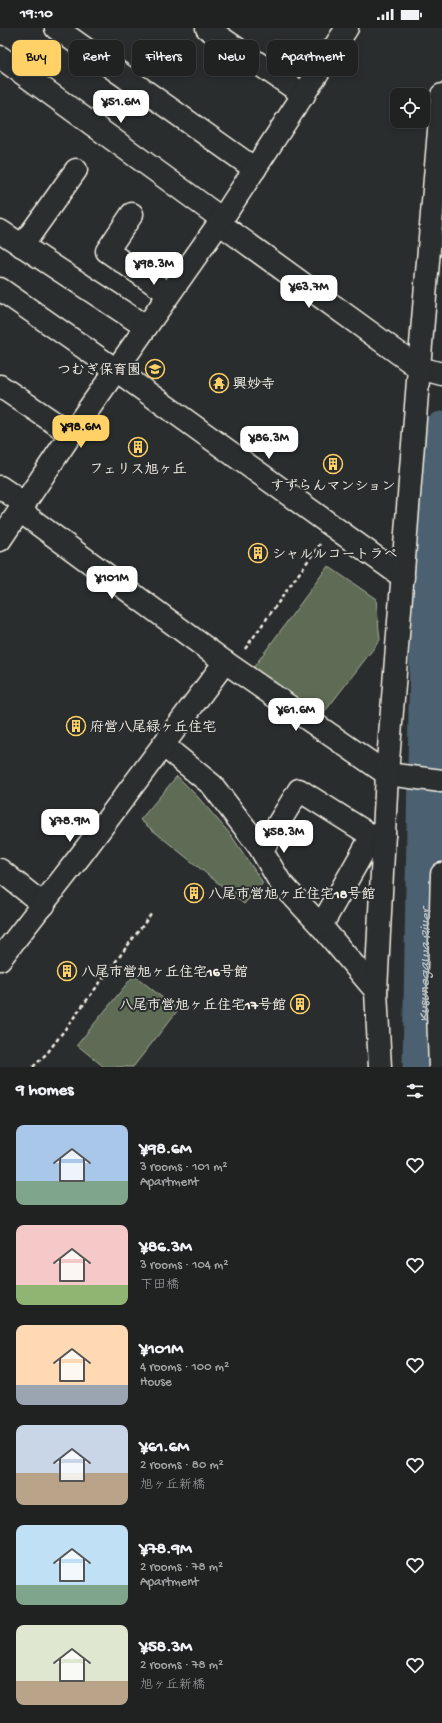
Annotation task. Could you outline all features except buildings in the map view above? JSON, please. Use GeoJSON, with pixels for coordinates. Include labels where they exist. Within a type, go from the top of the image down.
{"type":"FeatureCollection","features":[{"type":"Feature","properties":{"kind":"street"},"geometry":{"type":"LineString","coordinates":[[56,28],[255,169]]}},
{"type":"Feature","properties":{"kind":"street"},"geometry":{"type":"LineString","coordinates":[[207,28],[304,95]]}},
{"type":"Feature","properties":{"kind":"street"},"geometry":{"type":"LineString","coordinates":[[0,540],[71,434],[221,221],[347,28]]}},
{"type":"Feature","properties":{"kind":"street"},"geometry":{"type":"LineString","coordinates":[[0,57],[419,368],[442,374]]}},
{"type":"Feature","properties":{"kind":"street"},"geometry":{"type":"LineString","coordinates":[[380,1067],[376,991],[378,836],[387,774],[442,95]]}},
{"type":"Feature","properties":{"kind":"street"},"geometry":{"type":"LineString","coordinates":[[22,246],[76,170]]}},
{"type":"Feature","properties":{"kind":"street"},"geometry":{"type":"LineString","coordinates":[[132,214],[107,251],[169,294]]}},
{"type":"Feature","properties":{"kind":"street"},"geometry":{"type":"LineString","coordinates":[[0,231],[146,327]]}},
{"type":"Feature","properties":{"kind":"street"},"geometry":{"type":"LineString","coordinates":[[0,289],[116,370],[402,577]]}},
{"type":"Feature","properties":{"kind":"street"},"geometry":{"type":"LineString","coordinates":[[0,386],[71,434]]}},
{"type":"Feature","properties":{"kind":"street"},"geometry":{"type":"LineString","coordinates":[[0,487],[22,507],[228,665],[387,774],[442,781]]}},
{"type":"Feature","properties":{"kind":"street"},"geometry":{"type":"LineString","coordinates":[[0,959],[44,905],[164,746],[228,665]]}},
{"type":"Feature","properties":{"kind":"street"},"geometry":{"type":"LineString","coordinates":[[164,746],[212,785],[262,850],[280,882],[321,926],[376,991]]}},
{"type":"Feature","properties":{"kind":"street"},"geometry":{"type":"LineString","coordinates":[[262,850],[300,790],[378,836]]}},
{"type":"Feature","properties":{"kind":"street"},"geometry":{"type":"LineString","coordinates":[[321,926],[378,836]]}},
{"type":"Feature","properties":{"kind":"street"},"geometry":{"type":"LineString","coordinates":[[0,870],[44,905]]}},
{"type":"Feature","properties":{"kind":"street"},"geometry":{"type":"LineString","coordinates":[[440,1067],[438,1012],[442,874]]}},
{"type":"Feature","properties":{"kind":"path"},"geometry":{"type":"LineString","coordinates":[[228,665],[333,527]]}},
{"type":"Feature","properties":{"kind":"path"},"geometry":{"type":"LineString","coordinates":[[33,1067],[48,1052],[152,913]]}},
{"type":"Feature","properties":{"kind":"green space"},"geometry":{"type":"Polygon","coordinates":[[[328,566],[376,599],[380,640],[320,718],[253,668],[328,566]]]}},
{"type":"Feature","properties":{"kind":"green space"},"geometry":{"type":"Polygon","coordinates":[[[177,776],[197,796],[231,835],[263,883],[244,904],[140,820],[177,776]]]}},
{"type":"Feature","properties":{"kind":"green space"},"geometry":{"type":"Polygon","coordinates":[[[134,975],[178,1010],[133,1067],[104,1067],[77,1045],[134,975]]]}},
{"type":"Feature","properties":{"kind":"waterway","name":"Kusunegawa River"},"geometry":{"type":"LineString","coordinates":[[422,1067],[430,594],[442,431]]}},
{"type":"Feature","properties":{"kind":"place","name":"つむぎ保育園"},"geometry":{"type":"Point","coordinates":[155,369]}},
{"type":"Feature","properties":{"kind":"place","name":"興妙寺"},"geometry":{"type":"Point","coordinates":[219,383]}},
{"type":"Feature","properties":{"kind":"place","name":"フェリス旭ヶ丘"},"geometry":{"type":"Point","coordinates":[138,447]}},
{"type":"Feature","properties":{"kind":"place","name":"すずらんマンション"},"geometry":{"type":"Point","coordinates":[333,464]}},
{"type":"Feature","properties":{"kind":"place","name":"シャルルコートラペ"},"geometry":{"type":"Point","coordinates":[258,553]}},
{"type":"Feature","properties":{"kind":"place","name":"府営八尾緑ヶ丘住宅"},"geometry":{"type":"Point","coordinates":[76,726]}},
{"type":"Feature","properties":{"kind":"place","name":"八尾市営旭ヶ丘住宅18号館"},"geometry":{"type":"Point","coordinates":[194,893]}},
{"type":"Feature","properties":{"kind":"place","name":"八尾市営旭ヶ丘住宅16号館"},"geometry":{"type":"Point","coordinates":[67,971]}},
{"type":"Feature","properties":{"kind":"place","name":"八尾市営旭ヶ丘住宅17号館"},"geometry":{"type":"Point","coordinates":[300,1004]}}]}
